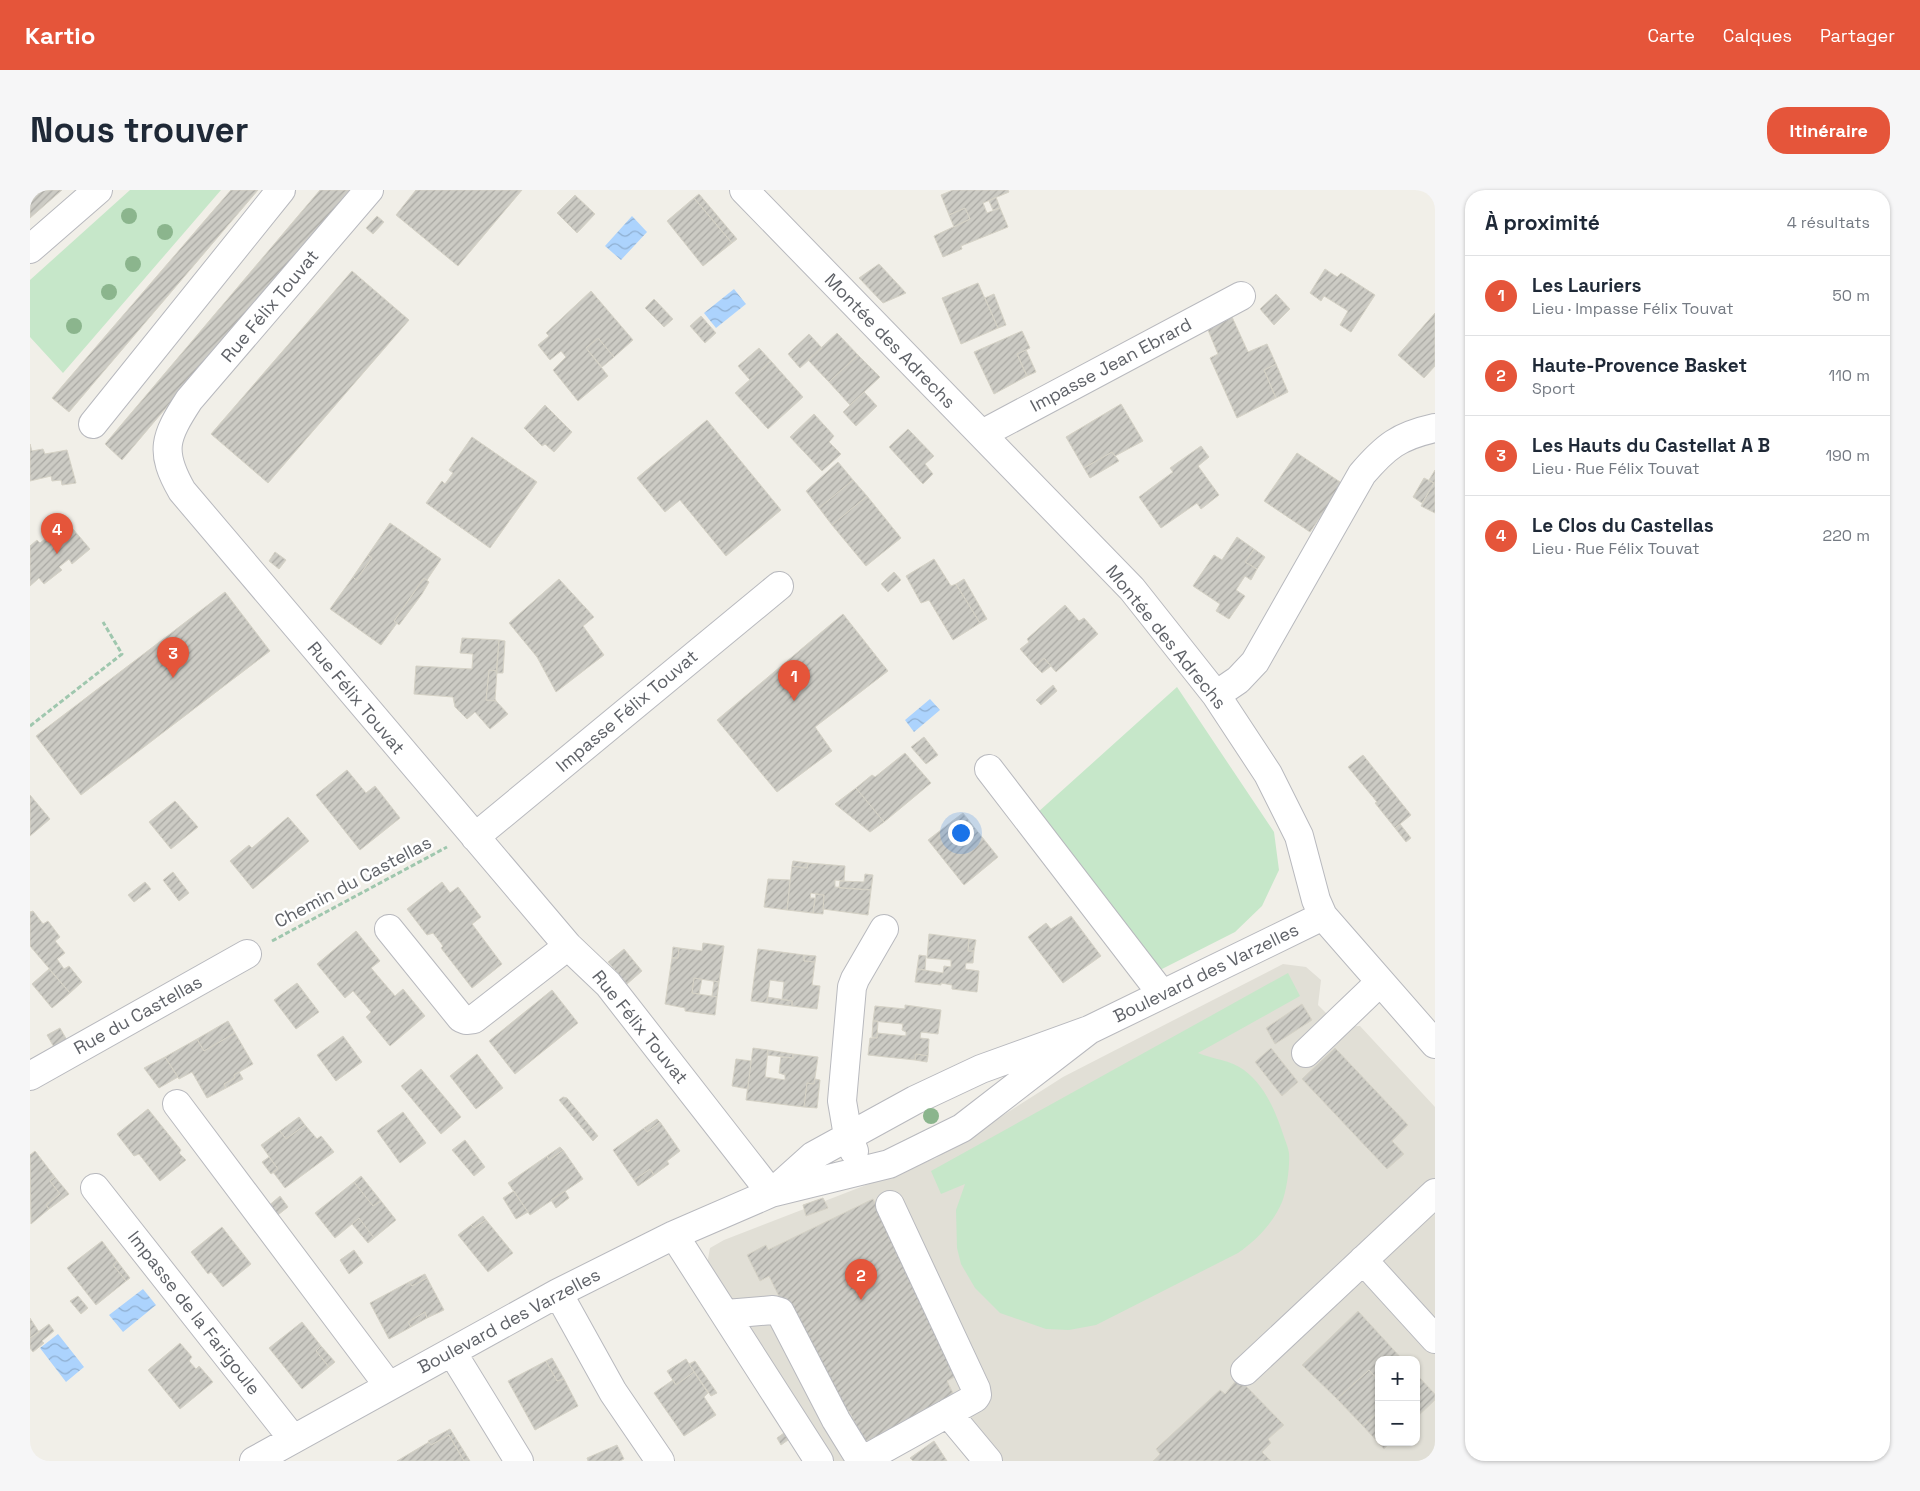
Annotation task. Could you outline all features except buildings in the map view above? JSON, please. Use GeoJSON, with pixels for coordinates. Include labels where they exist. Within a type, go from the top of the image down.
{"type":"FeatureCollection","features":[{"type":"Feature","properties":{"kind":"street"},"geometry":{"type":"LineString","coordinates":[[30,249],[98,190]]}},
{"type":"Feature","properties":{"kind":"street"},"geometry":{"type":"LineString","coordinates":[[93,424],[281,190]]}},
{"type":"Feature","properties":{"kind":"street","name":"Rue Félix Touvat"},"geometry":{"type":"LineString","coordinates":[[369,190],[189,400],[169,436],[166,454],[171,472],[182,490],[472,834],[568,946],[608,984],[771,1193]]}},
{"type":"Feature","properties":{"kind":"street","name":"Montée des Adrechs"},"geometry":{"type":"LineString","coordinates":[[744,190],[1132,589],[1216,695],[1268,774],[1299,836],[1316,900],[1323,916],[1435,1044]]}},
{"type":"Feature","properties":{"kind":"street","name":"Impasse Jean Ebrard"},"geometry":{"type":"LineString","coordinates":[[982,434],[1241,296]]}},
{"type":"Feature","properties":{"kind":"street"},"geometry":{"type":"LineString","coordinates":[[1216,695],[1238,680],[1255,662],[1367,468],[1392,443],[1415,432],[1435,428]]}},
{"type":"Feature","properties":{"kind":"street","name":"Impasse Félix Touvat"},"geometry":{"type":"LineString","coordinates":[[472,834],[779,586]]}},
{"type":"Feature","properties":{"kind":"street"},"geometry":{"type":"LineString","coordinates":[[989,769],[1162,994]]}},
{"type":"Feature","properties":{"kind":"street","name":"Boulevard des Varzelles"},"geometry":{"type":"LineString","coordinates":[[771,1193],[813,1156],[915,1100],[982,1069],[1089,1030],[1323,916]]}},
{"type":"Feature","properties":{"kind":"street"},"geometry":{"type":"LineString","coordinates":[[389,929],[461,1018],[466,1020],[474,1019],[568,946]]}},
{"type":"Feature","properties":{"kind":"street"},"geometry":{"type":"LineString","coordinates":[[878,1168],[866,1162],[855,1153],[848,1136],[842,1091],[852,987],[884,929]]}},
{"type":"Feature","properties":{"kind":"street","name":"Rue du Castellas"},"geometry":{"type":"LineString","coordinates":[[30,1076],[247,954]]}},
{"type":"Feature","properties":{"kind":"street"},"geometry":{"type":"LineString","coordinates":[[1306,1053],[1380,982]]}},
{"type":"Feature","properties":{"kind":"street","name":"Boulevard des Varzelles"},"geometry":{"type":"LineString","coordinates":[[254,1461],[388,1385],[558,1293],[674,1235],[771,1193],[889,1164],[962,1128],[1089,1030]]}},
{"type":"Feature","properties":{"kind":"street"},"geometry":{"type":"LineString","coordinates":[[982,1069],[994,1080],[997,1090],[997,1101]]}},
{"type":"Feature","properties":{"kind":"street"},"geometry":{"type":"LineString","coordinates":[[177,1104],[388,1385]]}},
{"type":"Feature","properties":{"kind":"street","name":"Impasse de la Farigoule"},"geometry":{"type":"LineString","coordinates":[[94,1188],[293,1439]]}},
{"type":"Feature","properties":{"kind":"street"},"geometry":{"type":"LineString","coordinates":[[1246,1371],[1435,1193]]}},
{"type":"Feature","properties":{"kind":"street"},"geometry":{"type":"LineString","coordinates":[[726,1314],[780,1312],[836,1420],[857,1454],[863,1459],[975,1398],[977,1395],[976,1389],[890,1205]]}},
{"type":"Feature","properties":{"kind":"street"},"geometry":{"type":"LineString","coordinates":[[674,1235],[819,1461]]}},
{"type":"Feature","properties":{"kind":"street"},"geometry":{"type":"LineString","coordinates":[[1363,1260],[1435,1339]]}},
{"type":"Feature","properties":{"kind":"street"},"geometry":{"type":"LineString","coordinates":[[558,1293],[613,1392],[660,1461]]}},
{"type":"Feature","properties":{"kind":"street"},"geometry":{"type":"LineString","coordinates":[[452,1352],[519,1461]]}},
{"type":"Feature","properties":{"kind":"street"},"geometry":{"type":"LineString","coordinates":[[948,1413],[988,1461]]}},
{"type":"Feature","properties":{"kind":"path"},"geometry":{"type":"LineString","coordinates":[[30,726],[122,654],[103,622]]}},
{"type":"Feature","properties":{"kind":"path","name":"Chemin du Castellas"},"geometry":{"type":"LineString","coordinates":[[247,954],[472,834]]}},
{"type":"Feature","properties":{"kind":"shaded area"},"geometry":{"type":"Polygon","coordinates":[[[1283,964],[1306,967],[1321,980],[1318,1005],[1340,1027],[1360,1026],[1435,1107],[1435,1461],[969,1461],[938,1424],[879,1461],[831,1461],[706,1270],[710,1248],[724,1240],[936,1158],[1063,1077],[1283,964]]]}},
{"type":"Feature","properties":{"kind":"green space"},"geometry":{"type":"Polygon","coordinates":[[[130,190],[221,190],[63,373],[30,337],[30,280],[130,190]]]}},
{"type":"Feature","properties":{"kind":"green space"},"geometry":{"type":"Polygon","coordinates":[[[1177,687],[1274,832],[1279,870],[1262,906],[1235,932],[1160,970],[1037,813],[1177,687]]]}},
{"type":"Feature","properties":{"kind":"green space"},"geometry":{"type":"Polygon","coordinates":[[[1288,973],[1300,996],[1198,1053],[1233,1064],[1251,1076],[1258,1083],[1273,1107],[1280,1125],[1289,1153],[1288,1178],[1279,1209],[1264,1230],[1238,1253],[1096,1325],[1069,1330],[1046,1329],[1000,1313],[975,1288],[961,1264],[957,1248],[956,1210],[965,1184],[941,1194],[931,1171],[1288,973]]]}},
{"type":"Feature","properties":{"kind":"water"},"geometry":{"type":"Polygon","coordinates":[[[632,216],[647,232],[621,260],[605,246],[632,216]]]}},
{"type":"Feature","properties":{"kind":"water"},"geometry":{"type":"Polygon","coordinates":[[[734,289],[746,304],[716,328],[704,313],[734,289]]]}},
{"type":"Feature","properties":{"kind":"water"},"geometry":{"type":"Polygon","coordinates":[[[930,699],[940,710],[914,732],[905,720],[930,699]]]}},
{"type":"Feature","properties":{"kind":"water"},"geometry":{"type":"Polygon","coordinates":[[[143,1289],[156,1305],[123,1332],[109,1315],[143,1289]]]}},
{"type":"Feature","properties":{"kind":"water"},"geometry":{"type":"Polygon","coordinates":[[[58,1334],[84,1367],[66,1382],[40,1348],[58,1334]]]}},
{"type":"Feature","properties":{"kind":"place","name":"Le Clos du Castellas"},"geometry":{"type":"Point","coordinates":[57,554]}},
{"type":"Feature","properties":{"kind":"place","name":"Les Hauts du Castellat A B"},"geometry":{"type":"Point","coordinates":[173,678]}},
{"type":"Feature","properties":{"kind":"place","name":"Les Lauriers"},"geometry":{"type":"Point","coordinates":[794,701]}},
{"type":"Feature","properties":{"kind":"place","name":"Haute-Provence Basket"},"geometry":{"type":"Point","coordinates":[861,1300]}}]}
